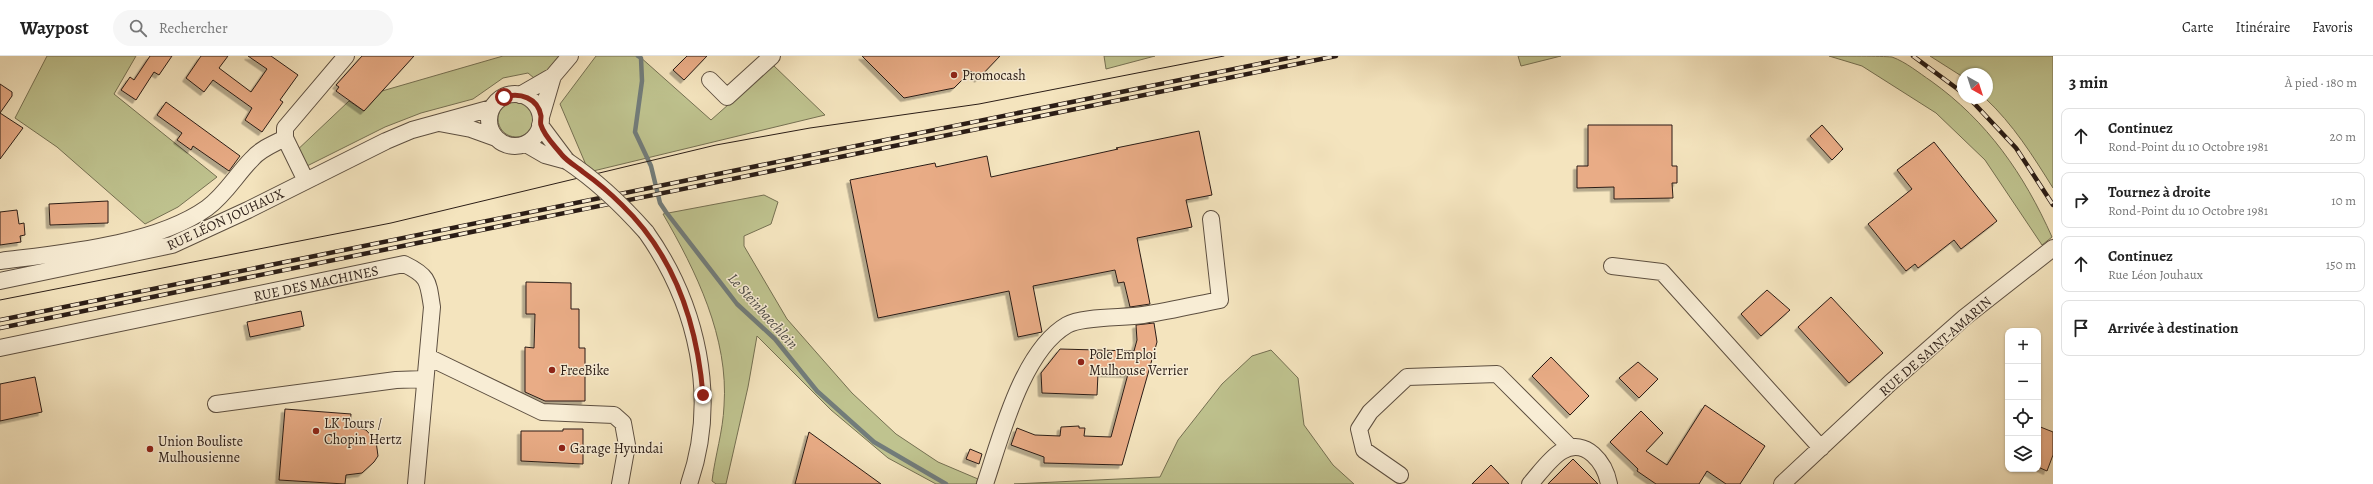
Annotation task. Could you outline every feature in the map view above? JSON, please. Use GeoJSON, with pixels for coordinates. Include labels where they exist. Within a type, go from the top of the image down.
{"type":"FeatureCollection","features":[{"type":"Feature","properties":{"kind":"street"},"geometry":{"type":"LineString","coordinates":[[306,182],[284,133],[289,122],[346,56]]}},
{"type":"Feature","properties":{"kind":"street"},"geometry":{"type":"LineString","coordinates":[[496,138],[489,124],[492,108],[504,97],[520,95],[553,76],[570,56]]}},
{"type":"Feature","properties":{"kind":"street"},"geometry":{"type":"LineString","coordinates":[[710,80],[727,97],[772,56]]}},
{"type":"Feature","properties":{"kind":"street"},"geometry":{"type":"LineString","coordinates":[[438,122],[471,129],[496,138],[510,146],[526,144],[538,133],[553,76]]}},
{"type":"Feature","properties":{"kind":"street"},"geometry":{"type":"LineString","coordinates":[[520,95],[534,102],[541,121],[567,161],[601,186],[646,232],[668,263],[680,288],[696,337],[701,365],[703,395],[702,429],[689,484]]}},
{"type":"Feature","properties":{"kind":"street","name":"RUE LÉON JOUHAUX"},"geometry":{"type":"LineString","coordinates":[[0,281],[172,245],[306,182],[386,140],[438,122],[492,108]]}},
{"type":"Feature","properties":{"kind":"street"},"geometry":{"type":"LineString","coordinates":[[0,261],[63,252],[164,230],[205,209],[228,190],[252,158],[285,138]]}},
{"type":"Feature","properties":{"kind":"street"},"geometry":{"type":"LineString","coordinates":[[526,144],[545,155],[567,161]]}},
{"type":"Feature","properties":{"kind":"street"},"geometry":{"type":"LineString","coordinates":[[985,484],[1010,409],[1028,368],[1047,343],[1068,324],[1142,315],[1220,300],[1211,218]]}},
{"type":"Feature","properties":{"kind":"street","name":"RUE DE SAINT-AMARIN"},"geometry":{"type":"LineString","coordinates":[[1782,484],[1890,383],[1965,317],[2053,248]]}},
{"type":"Feature","properties":{"kind":"street","name":"RUE DES MACHINES"},"geometry":{"type":"LineString","coordinates":[[0,348],[404,264],[421,272],[429,284],[432,307],[416,484]]}},
{"type":"Feature","properties":{"kind":"street"},"geometry":{"type":"LineString","coordinates":[[1612,266],[1662,272],[1821,448]]}},
{"type":"Feature","properties":{"kind":"street"},"geometry":{"type":"LineString","coordinates":[[428,357],[542,412],[614,415],[623,423],[627,445],[620,484]]}},
{"type":"Feature","properties":{"kind":"street"},"geometry":{"type":"LineString","coordinates":[[1400,474],[1364,450],[1359,429],[1370,412],[1407,377],[1497,374],[1570,448]]}},
{"type":"Feature","properties":{"kind":"street"},"geometry":{"type":"LineString","coordinates":[[216,404],[396,380],[425,379]]}},
{"type":"Feature","properties":{"kind":"street"},"geometry":{"type":"LineString","coordinates":[[1530,484],[1561,452],[1570,448],[1579,447],[1592,453],[1601,461],[1609,484]]}},
{"type":"Feature","properties":{"kind":"green space"},"geometry":{"type":"Polygon","coordinates":[[[47,56],[136,56],[114,94],[217,177],[178,207],[145,224],[57,147],[15,118],[47,56]]]}},
{"type":"Feature","properties":{"kind":"green space"},"geometry":{"type":"Polygon","coordinates":[[[503,56],[570,56],[540,83],[528,73],[503,78],[473,99],[421,113],[385,127],[301,169],[293,154],[349,101],[364,111],[382,91],[503,56]]]}},
{"type":"Feature","properties":{"kind":"green space"},"geometry":{"type":"Polygon","coordinates":[[[596,56],[639,56],[711,120],[773,65],[825,115],[589,172],[560,104],[596,56]]]}},
{"type":"Feature","properties":{"kind":"green space"},"geometry":{"type":"Polygon","coordinates":[[[1104,56],[1155,56],[1106,69],[1104,56]]]}},
{"type":"Feature","properties":{"kind":"green space"},"geometry":{"type":"Polygon","coordinates":[[[1518,56],[1561,56],[1521,66],[1518,56]]]}},
{"type":"Feature","properties":{"kind":"green space"},"geometry":{"type":"Polygon","coordinates":[[[1829,56],[1892,57],[1931,81],[1957,102],[1957,104],[1959,104],[1970,113],[1987,131],[2016,171],[2041,214],[2052,237],[2042,245],[1985,160],[1936,113],[1862,66],[1829,56]]]}},
{"type":"Feature","properties":{"kind":"green space"},"geometry":{"type":"Polygon","coordinates":[[[1930,56],[2053,56],[2053,188],[2014,129],[1991,104],[1993,104],[1993,68],[1957,68],[1957,73],[1930,56]]]}},
{"type":"Feature","properties":{"kind":"green space"},"geometry":{"type":"Polygon","coordinates":[[[520,101],[529,106],[533,112],[533,126],[529,132],[520,137],[512,137],[503,132],[499,126],[498,115],[503,106],[509,102],[520,101]]]}},
{"type":"Feature","properties":{"kind":"green space"},"geometry":{"type":"Polygon","coordinates":[[[764,195],[778,202],[771,224],[744,236],[744,246],[787,319],[852,393],[896,434],[938,462],[978,479],[976,484],[936,484],[888,458],[831,410],[757,336],[748,387],[726,484],[716,484],[712,481],[721,434],[724,406],[724,381],[721,355],[716,330],[708,306],[687,258],[663,214],[764,195]]]}},
{"type":"Feature","properties":{"kind":"green space"},"geometry":{"type":"Polygon","coordinates":[[[1271,350],[1298,378],[1304,425],[1333,465],[1354,484],[1014,484],[1160,477],[1178,440],[1222,384],[1252,356],[1271,350]]]}},
{"type":"Feature","properties":{"kind":"building"},"geometry":{"type":"Polygon","coordinates":[[[150,56],[172,56],[159,75],[154,72],[136,100],[121,90],[130,77],[134,80],[150,56]]]}},
{"type":"Feature","properties":{"kind":"building"},"geometry":{"type":"Polygon","coordinates":[[[201,56],[228,56],[219,68],[251,92],[267,69],[248,56],[271,56],[298,75],[280,100],[283,102],[262,132],[245,120],[252,108],[213,80],[204,92],[186,78],[201,56]]]}},
{"type":"Feature","properties":{"kind":"building"},"geometry":{"type":"Polygon","coordinates":[[[362,56],[414,56],[364,111],[336,91],[339,87],[336,85],[362,56]]]}},
{"type":"Feature","properties":{"kind":"building"},"geometry":{"type":"Polygon","coordinates":[[[687,56],[707,56],[684,80],[673,70],[687,56]]]}},
{"type":"Feature","properties":{"kind":"building"},"geometry":{"type":"Polygon","coordinates":[[[862,56],[1000,56],[978,79],[971,71],[954,88],[904,98],[862,56]]]}},
{"type":"Feature","properties":{"kind":"building"},"geometry":{"type":"Polygon","coordinates":[[[0,84],[12,92],[12,96],[0,113],[0,84]]]}},
{"type":"Feature","properties":{"kind":"building"},"geometry":{"type":"Polygon","coordinates":[[[166,102],[240,156],[229,171],[193,146],[191,150],[177,140],[182,133],[157,115],[166,102]]]}},
{"type":"Feature","properties":{"kind":"building"},"geometry":{"type":"Polygon","coordinates":[[[0,113],[23,128],[0,159],[0,113]]]}},
{"type":"Feature","properties":{"kind":"building"},"geometry":{"type":"Polygon","coordinates":[[[1588,125],[1672,125],[1672,166],[1677,166],[1677,183],[1672,183],[1673,198],[1614,199],[1614,187],[1577,188],[1577,166],[1588,166],[1588,125]]]}},
{"type":"Feature","properties":{"kind":"building"},"geometry":{"type":"Polygon","coordinates":[[[1822,125],[1843,149],[1832,160],[1810,136],[1822,125]]]}},
{"type":"Feature","properties":{"kind":"building"},"geometry":{"type":"Polygon","coordinates":[[[1199,131],[1212,195],[1186,200],[1192,227],[1137,238],[1150,304],[1130,307],[1124,282],[1118,283],[1115,270],[1033,286],[1042,332],[1018,337],[1009,291],[878,318],[850,180],[935,163],[936,167],[987,156],[991,177],[1118,149],[1116,148],[1199,131]]]}},
{"type":"Feature","properties":{"kind":"building"},"geometry":{"type":"Polygon","coordinates":[[[1934,142],[1997,221],[1961,249],[1954,240],[1918,268],[1915,264],[1906,271],[1868,224],[1912,189],[1897,170],[1934,142]]]}},
{"type":"Feature","properties":{"kind":"building"},"geometry":{"type":"Polygon","coordinates":[[[108,201],[108,223],[50,225],[49,204],[108,201]]]}},
{"type":"Feature","properties":{"kind":"building"},"geometry":{"type":"Polygon","coordinates":[[[17,210],[19,224],[24,223],[25,235],[20,236],[21,242],[0,245],[0,212],[17,210]]]}},
{"type":"Feature","properties":{"kind":"building"},"geometry":{"type":"Polygon","coordinates":[[[526,282],[571,283],[571,309],[579,309],[579,348],[585,348],[585,401],[545,401],[525,392],[525,347],[534,348],[535,314],[526,314],[526,282]]]}},
{"type":"Feature","properties":{"kind":"building"},"geometry":{"type":"Polygon","coordinates":[[[1767,290],[1790,310],[1761,336],[1741,314],[1767,290]]]}},
{"type":"Feature","properties":{"kind":"building"},"geometry":{"type":"Polygon","coordinates":[[[1831,297],[1883,353],[1849,383],[1798,327],[1831,297]]]}},
{"type":"Feature","properties":{"kind":"building"},"geometry":{"type":"Polygon","coordinates":[[[301,311],[304,326],[250,337],[247,322],[301,311]]]}},
{"type":"Feature","properties":{"kind":"building"},"geometry":{"type":"Polygon","coordinates":[[[1154,323],[1157,342],[1122,465],[1044,463],[1044,457],[1011,445],[1017,428],[1035,435],[1060,436],[1061,427],[1079,426],[1079,428],[1085,428],[1084,436],[1111,437],[1128,374],[1098,373],[1097,395],[1042,393],[1041,373],[1060,349],[1134,351],[1137,340],[1136,325],[1154,323]]]}},
{"type":"Feature","properties":{"kind":"building"},"geometry":{"type":"Polygon","coordinates":[[[1551,357],[1589,396],[1570,415],[1532,376],[1551,357]]]}},
{"type":"Feature","properties":{"kind":"building"},"geometry":{"type":"Polygon","coordinates":[[[1638,362],[1658,379],[1639,398],[1619,378],[1638,362]]]}},
{"type":"Feature","properties":{"kind":"building"},"geometry":{"type":"Polygon","coordinates":[[[35,377],[42,412],[0,421],[0,384],[35,377]]]}},
{"type":"Feature","properties":{"kind":"building"},"geometry":{"type":"Polygon","coordinates":[[[1705,405],[1765,446],[1740,484],[1726,484],[1707,471],[1699,484],[1656,484],[1637,471],[1638,469],[1610,442],[1641,411],[1663,433],[1646,451],[1667,465],[1705,405]]]}},
{"type":"Feature","properties":{"kind":"building","name":"LK Tours / Chopin Hertz"},"geometry":{"type":"Polygon","coordinates":[[[285,409],[351,414],[350,426],[366,430],[376,441],[378,456],[362,473],[346,475],[345,484],[279,480],[285,409]]]}},
{"type":"Feature","properties":{"kind":"building"},"geometry":{"type":"Polygon","coordinates":[[[2041,427],[2053,432],[2053,455],[2047,471],[2041,468],[2041,427]]]}},
{"type":"Feature","properties":{"kind":"building"},"geometry":{"type":"Polygon","coordinates":[[[563,429],[583,429],[583,464],[521,461],[521,431],[563,431],[563,429]]]}},
{"type":"Feature","properties":{"kind":"building"},"geometry":{"type":"Polygon","coordinates":[[[809,432],[881,484],[795,484],[809,432]]]}},
{"type":"Feature","properties":{"kind":"building"},"geometry":{"type":"Polygon","coordinates":[[[970,449],[982,454],[979,464],[966,459],[970,449]]]}},
{"type":"Feature","properties":{"kind":"building"},"geometry":{"type":"Polygon","coordinates":[[[1573,459],[1598,484],[1548,484],[1573,459]]]}},
{"type":"Feature","properties":{"kind":"building"},"geometry":{"type":"Polygon","coordinates":[[[1491,465],[1509,484],[1472,484],[1491,465]]]}},
{"type":"Feature","properties":{"kind":"waterway","name":"Le Steinbaechlein"},"geometry":{"type":"LineString","coordinates":[[638,56],[641,58],[642,81],[635,132],[651,166],[660,203],[666,212],[737,304],[775,339],[817,391],[874,442],[946,484]]}},
{"type":"Feature","properties":{"kind":"tram line"},"geometry":{"type":"LineString","coordinates":[[0,300],[391,223],[716,145],[810,128],[979,104],[1224,56]]}},
{"type":"Feature","properties":{"kind":"railway"},"geometry":{"type":"LineString","coordinates":[[0,320],[1298,56]]}},
{"type":"Feature","properties":{"kind":"railway"},"geometry":{"type":"LineString","coordinates":[[0,328],[1336,56]]}},
{"type":"Feature","properties":{"kind":"railway"},"geometry":{"type":"LineString","coordinates":[[1913,56],[1957,89]]}},
{"type":"Feature","properties":{"kind":"railway"},"geometry":{"type":"LineString","coordinates":[[1975,104],[2016,148],[2053,205]]}},
{"type":"Feature","properties":{"kind":"place","name":"Promocash"},"geometry":{"type":"Point","coordinates":[954,75]}},
{"type":"Feature","properties":{"kind":"place","name":"Pole Emploi Mulhouse Verrier"},"geometry":{"type":"Point","coordinates":[1081,362]}},
{"type":"Feature","properties":{"kind":"place","name":"FreeBike"},"geometry":{"type":"Point","coordinates":[552,370]}},
{"type":"Feature","properties":{"kind":"place","name":"LK Tours / Chopin Hertz"},"geometry":{"type":"Point","coordinates":[316,431]}},
{"type":"Feature","properties":{"kind":"place","name":"Garage Hyundai"},"geometry":{"type":"Point","coordinates":[562,448]}},
{"type":"Feature","properties":{"kind":"place","name":"Union Bouliste Mulhousienne"},"geometry":{"type":"Point","coordinates":[150,449]}},
{"type":"Feature","properties":{"kind":"route"},"geometry":{"type":"LineString","coordinates":[[504,97],[511,94],[520,95],[527,97],[534,102],[541,117],[540,125],[567,161],[601,186],[623,206],[646,232],[668,263],[680,288],[696,337],[701,365],[703,395]]}}]}
